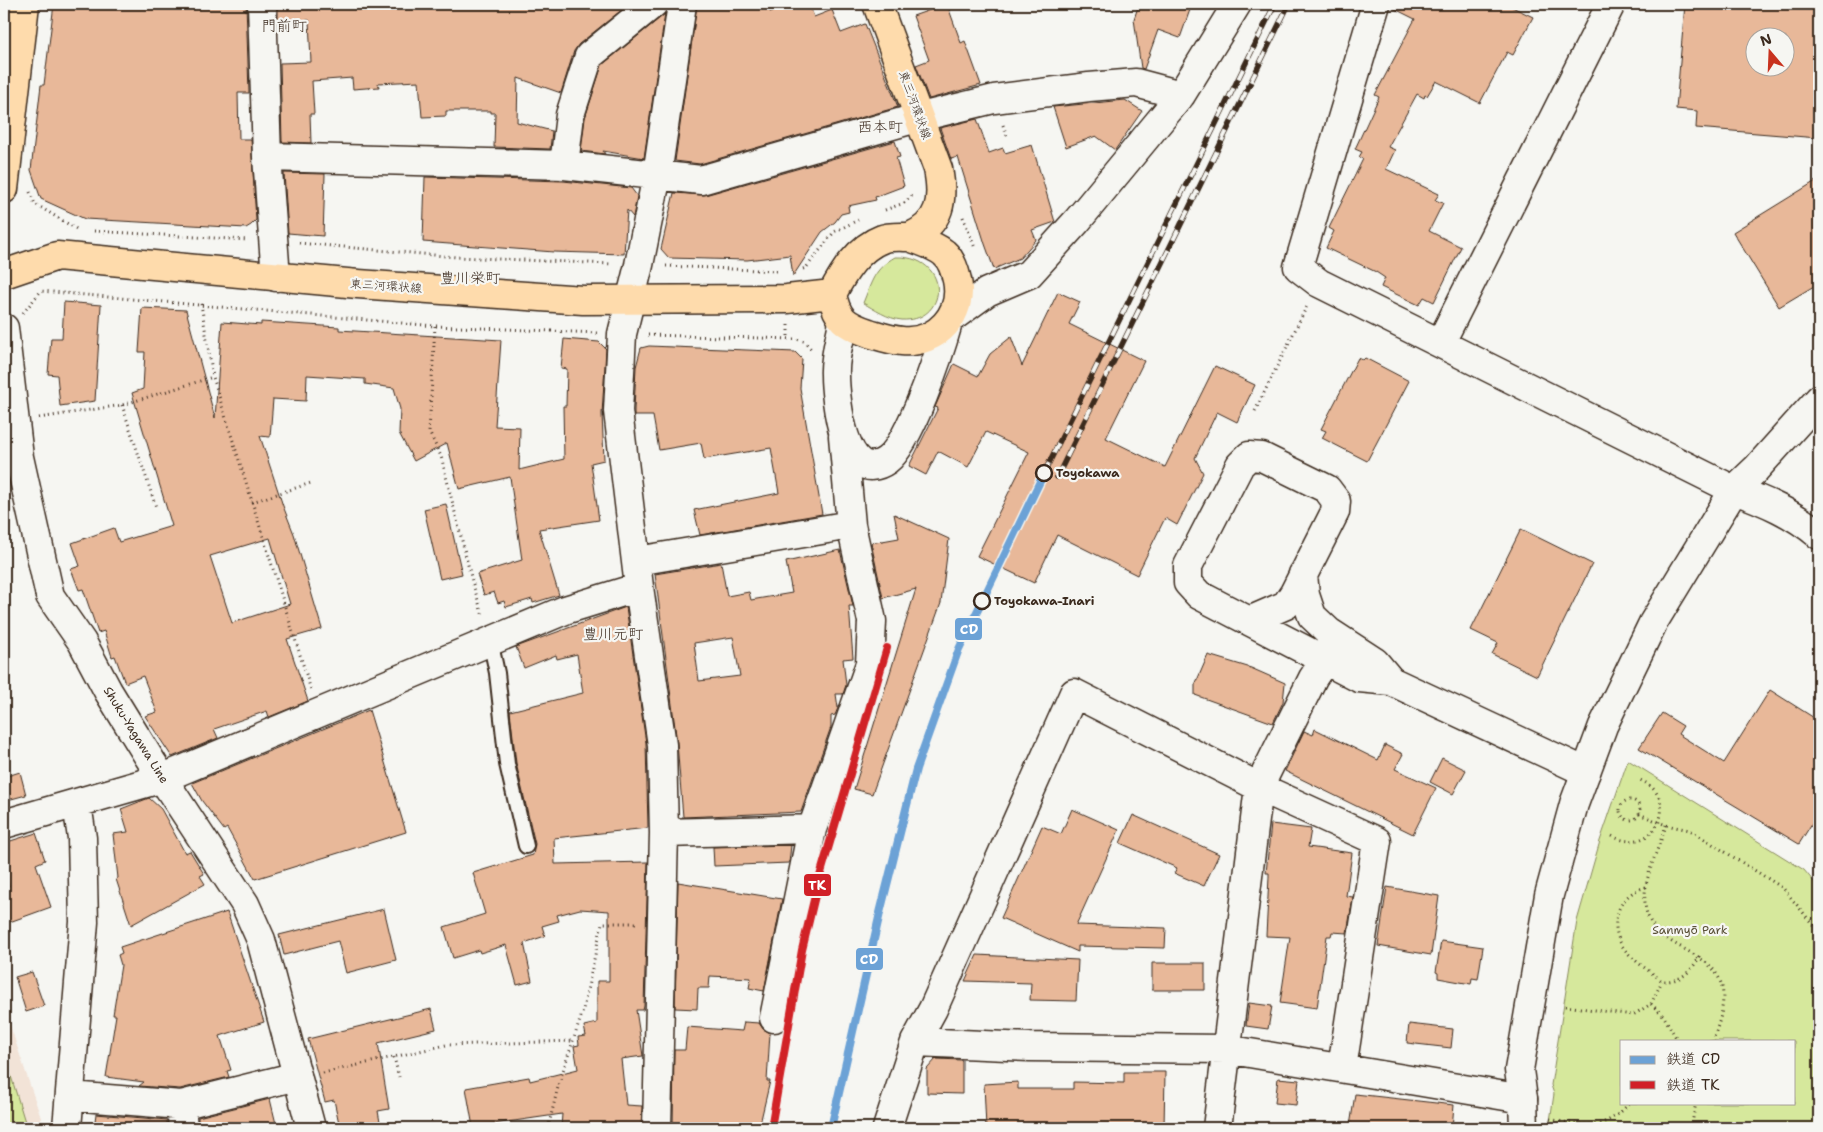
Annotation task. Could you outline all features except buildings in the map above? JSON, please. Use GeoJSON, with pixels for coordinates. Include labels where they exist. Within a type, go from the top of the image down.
{"type":"FeatureCollection","features":[{"type":"Feature","properties":{"kind":"main road"},"geometry":{"type":"LineString","coordinates":[[17,190],[25,4]]}},
{"type":"Feature","properties":{"kind":"main road","name":"東三河環状線"},"geometry":{"type":"LineString","coordinates":[[877,4],[938,168],[942,188],[950,211],[954,271],[959,293],[956,307],[949,321]]}},
{"type":"Feature","properties":{"kind":"main road","name":"東三河環状線"},"geometry":{"type":"LineString","coordinates":[[910,237],[923,231],[932,222],[950,211]]}},
{"type":"Feature","properties":{"kind":"main road"},"geometry":{"type":"LineString","coordinates":[[949,321],[937,332],[920,339],[904,341],[885,338],[843,322],[837,312],[832,294],[859,254],[882,238],[910,237],[934,246],[946,255],[954,271]]}},
{"type":"Feature","properties":{"kind":"main road","name":"東三河環状線"},"geometry":{"type":"LineString","coordinates":[[4,274],[57,256],[276,277],[583,300],[788,299],[832,294]]}},
{"type":"Feature","properties":{"kind":"street"},"geometry":{"type":"LineString","coordinates":[[262,4],[267,157],[276,277]]}},
{"type":"Feature","properties":{"kind":"street"},"geometry":{"type":"LineString","coordinates":[[564,165],[570,115],[589,56],[653,4]]}},
{"type":"Feature","properties":{"kind":"street"},"geometry":{"type":"LineString","coordinates":[[657,1128],[664,833],[662,745],[618,411],[622,334],[639,265],[657,175],[682,4]]}},
{"type":"Feature","properties":{"kind":"street"},"geometry":{"type":"LineString","coordinates":[[856,472],[886,461],[901,442],[929,382],[940,354],[949,321],[987,292],[1029,274],[1077,221],[1181,95],[1237,4]]}},
{"type":"Feature","properties":{"kind":"street"},"geometry":{"type":"LineString","coordinates":[[1376,4],[1298,267],[1319,282],[1734,490],[1769,502],[1803,522],[1819,535]]}},
{"type":"Feature","properties":{"kind":"street"},"geometry":{"type":"LineString","coordinates":[[1441,342],[1611,4]]}},
{"type":"Feature","properties":{"kind":"street"},"geometry":{"type":"LineString","coordinates":[[267,157],[564,165],[701,180],[920,117],[994,99],[1106,85],[1136,84],[1181,95]]}},
{"type":"Feature","properties":{"kind":"street"},"geometry":{"type":"LineString","coordinates":[[954,271],[973,287],[987,292]]}},
{"type":"Feature","properties":{"kind":"street"},"geometry":{"type":"LineString","coordinates":[[774,1018],[812,829],[870,664],[872,621],[851,525],[856,472],[843,436],[834,374],[843,322]]}},
{"type":"Feature","properties":{"kind":"street","name":"Shuku-Yagawa Line"},"geometry":{"type":"LineString","coordinates":[[14,325],[19,457],[50,596],[82,642],[108,691],[245,904],[261,940],[311,1128]]}},
{"type":"Feature","properties":{"kind":"street"},"geometry":{"type":"LineString","coordinates":[[916,1042],[1030,1047],[1226,1048],[1342,1068],[1530,1115],[1519,1070],[1549,895],[1574,804],[1603,726],[1653,623],[1734,490],[1756,469],[1819,399]]}},
{"type":"Feature","properties":{"kind":"street"},"geometry":{"type":"LineString","coordinates":[[1249,621],[1286,604],[1335,512],[1336,501],[1327,489],[1262,456],[1249,456],[1240,464],[1188,566],[1188,583],[1199,595],[1249,621],[1325,660],[1359,678],[1391,681],[1586,772]]}},
{"type":"Feature","properties":{"kind":"street"},"geometry":{"type":"LineString","coordinates":[[4,824],[163,778],[565,610],[638,574],[851,525]]}},
{"type":"Feature","properties":{"kind":"street"},"geometry":{"type":"LineString","coordinates":[[1303,574],[1305,595],[1312,616],[1329,632],[1375,662],[1391,681]]}},
{"type":"Feature","properties":{"kind":"street"},"geometry":{"type":"LineString","coordinates":[[1217,1128],[1260,787],[1313,678],[1325,660]]}},
{"type":"Feature","properties":{"kind":"street"},"geometry":{"type":"LineString","coordinates":[[887,1128],[916,1042],[933,1009],[1074,693],[1260,787],[1377,842],[1342,1068]]}},
{"type":"Feature","properties":{"kind":"street"},"geometry":{"type":"LineString","coordinates":[[67,1128],[84,922],[82,838],[76,804]]}},
{"type":"Feature","properties":{"kind":"street"},"geometry":{"type":"LineString","coordinates":[[664,833],[812,829]]}},
{"type":"Feature","properties":{"kind":"street"},"geometry":{"type":"LineString","coordinates":[[71,1096],[182,1117],[297,1076]]}},
{"type":"Feature","properties":{"kind":"lane"},"geometry":{"type":"LineString","coordinates":[[490,640],[497,673],[507,764],[526,846]]}},
{"type":"Feature","properties":{"kind":"path"},"geometry":{"type":"LineString","coordinates":[[877,213],[904,203],[917,189]]}},
{"type":"Feature","properties":{"kind":"path"},"geometry":{"type":"LineString","coordinates":[[17,190],[35,204],[78,230],[273,241],[456,257],[786,271]]}},
{"type":"Feature","properties":{"kind":"path"},"geometry":{"type":"LineString","coordinates":[[950,211],[978,255]]}},
{"type":"Feature","properties":{"kind":"path"},"geometry":{"type":"LineString","coordinates":[[797,270],[806,268],[834,232],[859,219]]}},
{"type":"Feature","properties":{"kind":"path"},"geometry":{"type":"LineString","coordinates":[[1254,411],[1319,282]]}},
{"type":"Feature","properties":{"kind":"path"},"geometry":{"type":"LineString","coordinates":[[14,325],[23,311],[41,291],[435,326],[796,339],[804,342],[813,353]]}},
{"type":"Feature","properties":{"kind":"path"},"geometry":{"type":"LineString","coordinates":[[201,304],[214,377],[318,713]]}},
{"type":"Feature","properties":{"kind":"path"},"geometry":{"type":"LineString","coordinates":[[435,326],[429,432],[441,456],[472,581],[490,640]]}},
{"type":"Feature","properties":{"kind":"path"},"geometry":{"type":"LineString","coordinates":[[33,419],[122,405],[214,377]]}},
{"type":"Feature","properties":{"kind":"path"},"geometry":{"type":"LineString","coordinates":[[122,405],[156,507]]}},
{"type":"Feature","properties":{"kind":"path"},"geometry":{"type":"LineString","coordinates":[[252,502],[311,483]]}},
{"type":"Feature","properties":{"kind":"path"},"geometry":{"type":"LineString","coordinates":[[1612,836],[1625,841],[1644,838],[1659,822],[1662,809],[1659,797],[1650,785],[1640,780]]}},
{"type":"Feature","properties":{"kind":"path"},"geometry":{"type":"LineString","coordinates":[[1628,800],[1635,801],[1639,806],[1639,814],[1632,820],[1624,818],[1620,812],[1622,804],[1628,800]]}},
{"type":"Feature","properties":{"kind":"path"},"geometry":{"type":"LineString","coordinates":[[1639,814],[1666,826],[1690,830],[1783,888],[1819,932]]}},
{"type":"Feature","properties":{"kind":"path"},"geometry":{"type":"LineString","coordinates":[[1666,826],[1646,887],[1646,912],[1650,923],[1664,938],[1700,956],[1709,963],[1717,974],[1722,989],[1723,1007],[1713,1040]]}},
{"type":"Feature","properties":{"kind":"path"},"geometry":{"type":"LineString","coordinates":[[1646,887],[1635,890],[1621,903],[1616,914],[1617,934],[1627,952],[1662,981],[1673,981],[1686,975],[1700,956]]}},
{"type":"Feature","properties":{"kind":"path"},"geometry":{"type":"LineString","coordinates":[[548,1128],[582,1014],[602,923],[662,924]]}},
{"type":"Feature","properties":{"kind":"path"},"geometry":{"type":"LineString","coordinates":[[1565,1006],[1626,1016],[1639,1013],[1651,1004],[1662,981]]}},
{"type":"Feature","properties":{"kind":"path"},"geometry":{"type":"LineString","coordinates":[[1651,1004],[1663,1015],[1677,1040]]}},
{"type":"Feature","properties":{"kind":"path"},"geometry":{"type":"LineString","coordinates":[[297,1076],[316,1075],[446,1045],[573,1041]]}},
{"type":"Feature","properties":{"kind":"path"},"geometry":{"type":"LineString","coordinates":[[394,1057],[400,1077]]}},
{"type":"Feature","properties":{"kind":"path"},"geometry":{"type":"LineString","coordinates":[[1530,1115],[1576,1125],[1598,1124],[1619,1115],[1628,1104]]}},
{"type":"Feature","properties":{"kind":"path"},"geometry":{"type":"LineString","coordinates":[[1691,1128],[1696,1104]]}},
{"type":"Feature","properties":{"kind":"shaded area"},"geometry":{"type":"Polygon","coordinates":[[[4,1007],[41,1118],[40,1128],[4,1128],[4,1007]]]}},
{"type":"Feature","properties":{"kind":"green space"},"geometry":{"type":"Polygon","coordinates":[[[895,257],[913,259],[926,266],[934,277],[938,288],[936,300],[929,311],[918,318],[902,320],[892,318],[863,303],[878,271],[895,257]]]}},
{"type":"Feature","properties":{"kind":"green space","name":"Sanmyō Park"},"geometry":{"type":"Polygon","coordinates":[[[1628,760],[1804,870],[1819,888],[1819,1128],[1549,1128],[1554,1094],[1551,1085],[1577,921],[1600,841],[1628,760]]]}},
{"type":"Feature","properties":{"kind":"green space"},"geometry":{"type":"Polygon","coordinates":[[[4,1053],[25,1122],[25,1128],[4,1128],[4,1053]]]}},
{"type":"Feature","properties":{"kind":"railway"},"geometry":{"type":"LineString","coordinates":[[1044,473],[1275,4]]}},
{"type":"Feature","properties":{"kind":"railway"},"geometry":{"type":"LineString","coordinates":[[1057,477],[1289,4]]}},
{"type":"Feature","properties":{"kind":"rail line","name":"CD"},"geometry":{"type":"LineString","coordinates":[[831,1128],[880,913],[916,769],[959,649],[1044,473]]}},
{"type":"Feature","properties":{"kind":"rail line","name":"TK"},"geometry":{"type":"LineString","coordinates":[[771,1128],[802,950],[818,883],[887,648]]}},
{"type":"Feature","properties":{"kind":"place","name":"Toyokawa"},"geometry":{"type":"Point","coordinates":[1044,473]}},
{"type":"Feature","properties":{"kind":"place","name":"Toyokawa-Inari"},"geometry":{"type":"Point","coordinates":[982,601]}},
{"type":"Feature","properties":{"kind":"district","name":"門前町"},"geometry":{"type":"Point","coordinates":[284,26]}},
{"type":"Feature","properties":{"kind":"district","name":"西本町"},"geometry":{"type":"Point","coordinates":[880,127]}},
{"type":"Feature","properties":{"kind":"district","name":"豊川栄町"},"geometry":{"type":"Point","coordinates":[470,278]}},
{"type":"Feature","properties":{"kind":"district","name":"豊川元町"},"geometry":{"type":"Point","coordinates":[613,634]}}]}
